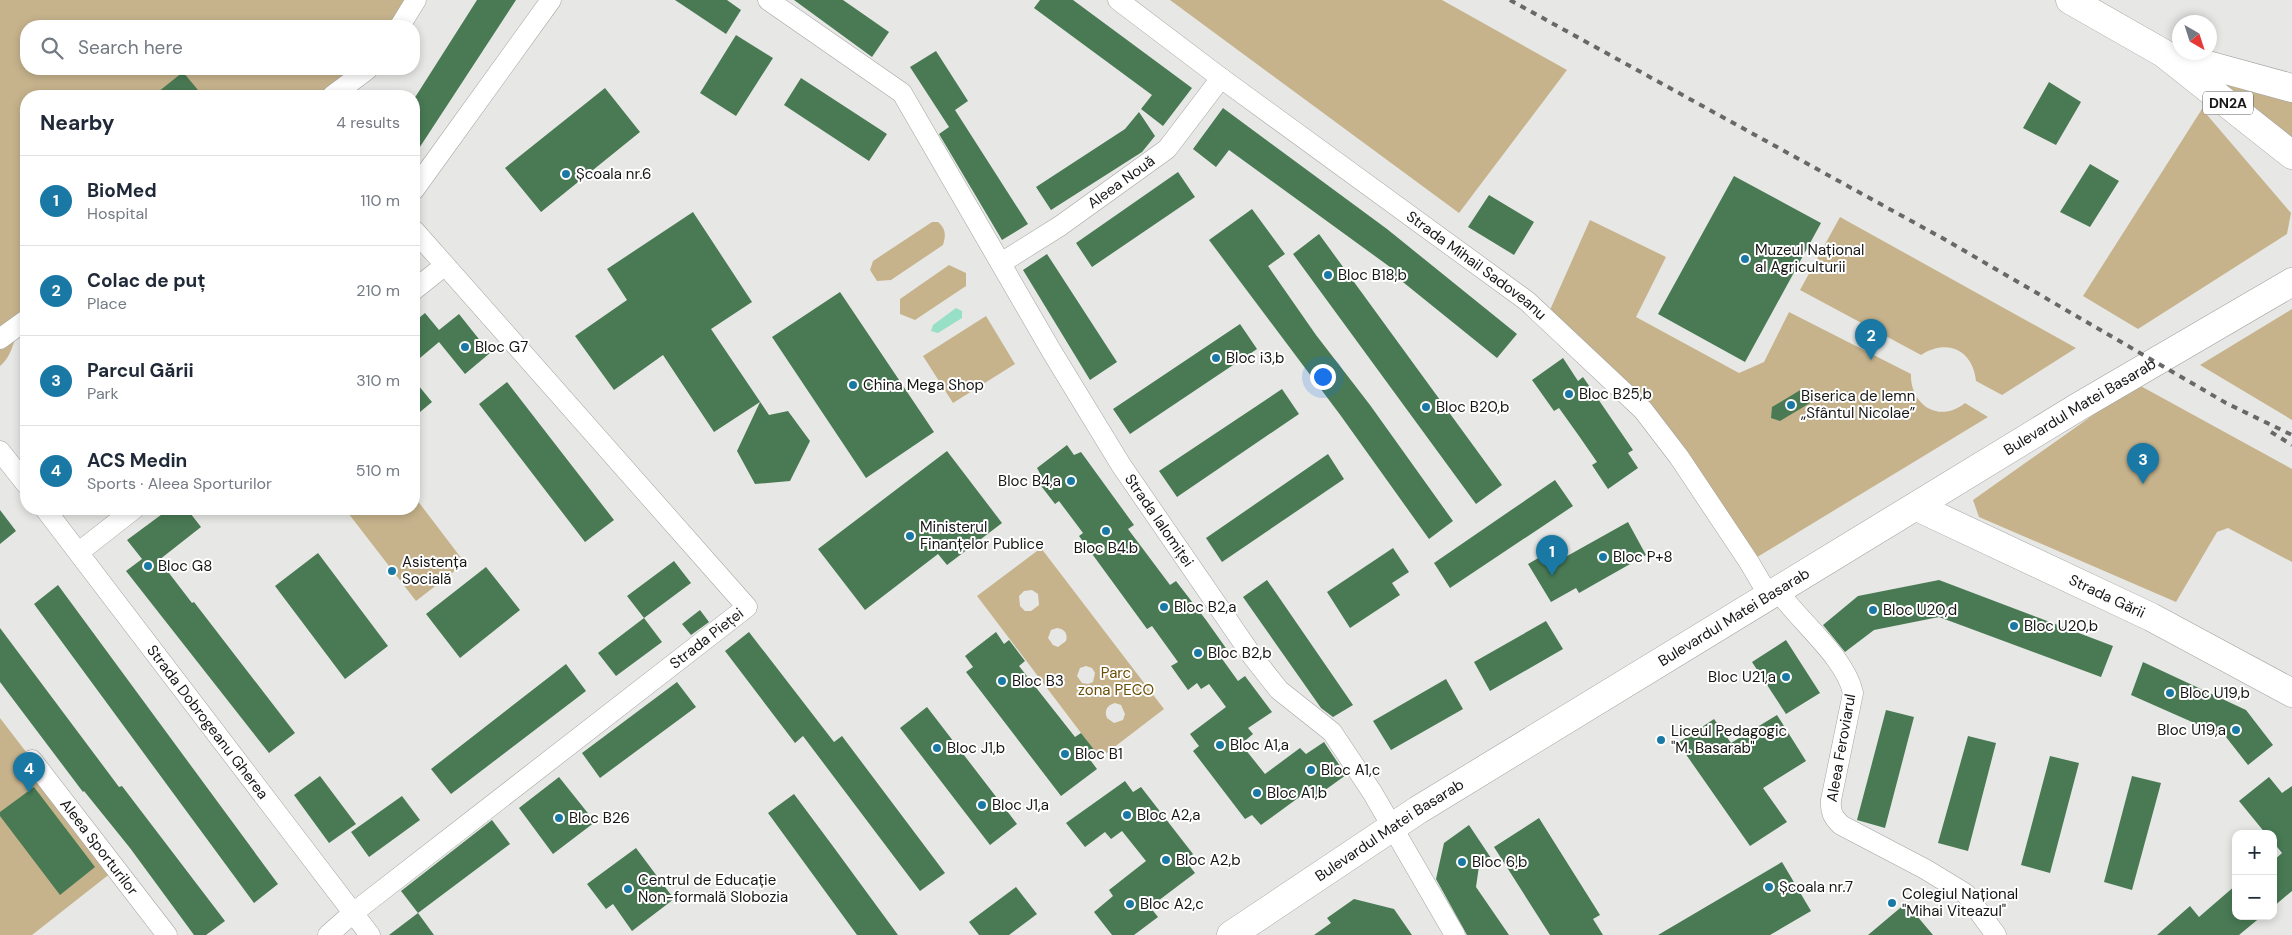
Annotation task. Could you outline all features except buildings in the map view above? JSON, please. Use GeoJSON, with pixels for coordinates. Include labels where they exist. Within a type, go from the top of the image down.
{"type":"FeatureCollection","features":[{"type":"Feature","properties":{"kind":"main road","name":"DN2A"},"geometry":{"type":"LineString","coordinates":[[2070,0],[2163,53],[2292,155]]}},
{"type":"Feature","properties":{"kind":"main road","name":"DN2A"},"geometry":{"type":"LineString","coordinates":[[2163,53],[2292,88]]}},
{"type":"Feature","properties":{"kind":"main road","name":"Bulevardul Matei Basarab"},"geometry":{"type":"LineString","coordinates":[[2243,310],[2292,266]]}},
{"type":"Feature","properties":{"kind":"main road","name":"Bulevardul Matei Basarab"},"geometry":{"type":"LineString","coordinates":[[1231,935],[1392,827],[1773,593],[2292,282]]}},
{"type":"Feature","properties":{"kind":"main road"},"geometry":{"type":"LineString","coordinates":[[2169,354],[2292,293]]}},
{"type":"Feature","properties":{"kind":"main road","name":"Strada Gării"},"geometry":{"type":"LineString","coordinates":[[1917,507],[2151,617],[2292,693]]}},
{"type":"Feature","properties":{"kind":"street"},"geometry":{"type":"LineString","coordinates":[[404,20],[416,0]]}},
{"type":"Feature","properties":{"kind":"street"},"geometry":{"type":"LineString","coordinates":[[420,182],[551,0]]}},
{"type":"Feature","properties":{"kind":"street","name":"Strada Ialomiței"},"geometry":{"type":"LineString","coordinates":[[768,0],[891,83],[902,93],[1111,450],[1253,657],[1279,690],[1332,732],[1392,827],[1455,935]]}},
{"type":"Feature","properties":{"kind":"street","name":"Strada Mihail Sadoveanu"},"geometry":{"type":"LineString","coordinates":[[1118,0],[1221,78],[1527,301],[1643,410],[1679,457],[1749,562],[1773,593]]}},
{"type":"Feature","properties":{"kind":"street"},"geometry":{"type":"LineString","coordinates":[[340,90],[360,75]]}},
{"type":"Feature","properties":{"kind":"street","name":"Aleea Nouă"},"geometry":{"type":"LineString","coordinates":[[1000,263],[1060,226],[1168,149],[1221,78]]}},
{"type":"Feature","properties":{"kind":"street"},"geometry":{"type":"LineString","coordinates":[[420,237],[444,266],[420,285]]}},
{"type":"Feature","properties":{"kind":"street","name":"Strada Pieței"},"geometry":{"type":"LineString","coordinates":[[353,913],[747,607],[444,266]]}},
{"type":"Feature","properties":{"kind":"street"},"geometry":{"type":"LineString","coordinates":[[0,340],[20,325]]}},
{"type":"Feature","properties":{"kind":"street"},"geometry":{"type":"LineString","coordinates":[[0,451],[20,476]]}},
{"type":"Feature","properties":{"kind":"street","name":"Strada Dobrogeanu Gherea"},"geometry":{"type":"LineString","coordinates":[[50,515],[370,935]]}},
{"type":"Feature","properties":{"kind":"street"},"geometry":{"type":"LineString","coordinates":[[79,552],[126,515]]}},
{"type":"Feature","properties":{"kind":"street","name":"Aleea Feroviarul"},"geometry":{"type":"LineString","coordinates":[[1773,593],[1789,607],[1837,660],[1851,683],[1853,693],[1831,800],[1830,810],[1834,819],[1841,825],[1925,869],[1966,894],[1996,935]]}},
{"type":"Feature","properties":{"kind":"street","name":"Aleea Sporturilor"},"geometry":{"type":"LineString","coordinates":[[32,760],[167,935]]}},
{"type":"Feature","properties":{"kind":"street"},"geometry":{"type":"LineString","coordinates":[[328,935],[353,913]]}},
{"type":"Feature","properties":{"kind":"green space"},"geometry":{"type":"Polygon","coordinates":[[[0,0],[407,0],[394,20],[20,20],[20,75],[347,75],[328,90],[20,90],[20,332],[8,356],[0,366],[0,0]]]}},
{"type":"Feature","properties":{"kind":"green space"},"geometry":{"type":"Polygon","coordinates":[[[1170,0],[1442,0],[1567,70],[1459,213],[1170,0]]]}},
{"type":"Feature","properties":{"kind":"green space"},"geometry":{"type":"Polygon","coordinates":[[[2217,80],[2292,101],[2292,154],[2217,80]]]}},
{"type":"Feature","properties":{"kind":"green space"},"geometry":{"type":"Polygon","coordinates":[[[2202,109],[2291,213],[2287,234],[2138,329],[2083,296],[2202,109]]]}},
{"type":"Feature","properties":{"kind":"green space"},"geometry":{"type":"Polygon","coordinates":[[[1840,217],[2076,348],[2002,395],[1976,381],[1970,361],[1957,350],[1940,348],[1921,355],[1800,290],[1840,217]]]}},
{"type":"Feature","properties":{"kind":"green space"},"geometry":{"type":"Polygon","coordinates":[[[1590,220],[1666,257],[1636,317],[1739,373],[1764,362],[1789,312],[1911,374],[1915,395],[1928,408],[1945,412],[1965,403],[1988,417],[1749,562],[1679,457],[1546,319],[1590,220]]]}},
{"type":"Feature","properties":{"kind":"green space"},"geometry":{"type":"Polygon","coordinates":[[[932,222],[938,222],[944,230],[943,245],[891,280],[877,281],[870,270],[873,261],[932,222]]]}},
{"type":"Feature","properties":{"kind":"green space"},"geometry":{"type":"Polygon","coordinates":[[[949,265],[966,273],[966,286],[915,320],[900,314],[900,299],[949,265]]]}},
{"type":"Feature","properties":{"kind":"green space"},"geometry":{"type":"Polygon","coordinates":[[[2292,309],[2292,420],[2200,365],[2292,309]]]}},
{"type":"Feature","properties":{"kind":"green space"},"geometry":{"type":"Polygon","coordinates":[[[986,316],[1015,364],[953,403],[923,356],[986,316]]]}},
{"type":"Feature","properties":{"kind":"green space"},"geometry":{"type":"Polygon","coordinates":[[[2137,384],[2292,469],[2292,562],[2228,528],[2217,532],[2176,602],[1979,517],[1973,500],[2137,384]]]}},
{"type":"Feature","properties":{"kind":"green space"},"geometry":{"type":"Polygon","coordinates":[[[420,504],[465,563],[416,601],[350,515],[420,515],[420,504]]]}},
{"type":"Feature","properties":{"kind":"green space","name":"Parc zona PECO"},"geometry":{"type":"Polygon","coordinates":[[[1041,548],[1164,709],[1100,758],[977,596],[1041,548]],[[1032,590],[1024,591],[1019,596],[1020,606],[1025,611],[1031,611],[1039,605],[1038,594],[1032,590]],[[1057,628],[1051,630],[1048,638],[1053,645],[1058,647],[1066,641],[1067,638],[1064,631],[1057,628]],[[1086,666],[1080,668],[1077,676],[1082,683],[1088,684],[1093,682],[1095,673],[1092,668],[1086,666]],[[1115,703],[1110,705],[1106,713],[1107,718],[1114,723],[1123,720],[1125,714],[1121,705],[1115,703]]]}},
{"type":"Feature","properties":{"kind":"green space"},"geometry":{"type":"Polygon","coordinates":[[[0,718],[116,869],[32,935],[0,935],[0,718]]]}},
{"type":"Feature","properties":{"kind":"shaded area"},"geometry":{"type":"Polygon","coordinates":[[[956,308],[962,311],[962,318],[938,333],[931,331],[933,325],[956,308]]]}},
{"type":"Feature","properties":{"kind":"railway"},"geometry":{"type":"LineString","coordinates":[[1510,0],[1944,239],[2226,403],[2292,435]]}},
{"type":"Feature","properties":{"kind":"railway"},"geometry":{"type":"LineString","coordinates":[[2271,432],[2292,445]]}},
{"type":"Feature","properties":{"kind":"place","name":"Școala nr.6"},"geometry":{"type":"Point","coordinates":[566,174]}},
{"type":"Feature","properties":{"kind":"place","name":"Muzeul Național al Agriculturii"},"geometry":{"type":"Point","coordinates":[1745,259]}},
{"type":"Feature","properties":{"kind":"place","name":"Bloc B18,b"},"geometry":{"type":"Point","coordinates":[1328,275]}},
{"type":"Feature","properties":{"kind":"place","name":"Bloc G7"},"geometry":{"type":"Point","coordinates":[465,347]}},
{"type":"Feature","properties":{"kind":"place","name":"Bloc i3,b"},"geometry":{"type":"Point","coordinates":[1216,358]}},
{"type":"Feature","properties":{"kind":"place","name":"Colac de puț"},"geometry":{"type":"Point","coordinates":[1871,360]}},
{"type":"Feature","properties":{"kind":"place","name":"China Mega Shop"},"geometry":{"type":"Point","coordinates":[853,385]}},
{"type":"Feature","properties":{"kind":"place","name":"Bloc B25,b"},"geometry":{"type":"Point","coordinates":[1569,394]}},
{"type":"Feature","properties":{"kind":"place","name":"Biserica de lemn „Sfântul Nicolae”"},"geometry":{"type":"Point","coordinates":[1791,405]}},
{"type":"Feature","properties":{"kind":"place","name":"Bloc B20,b"},"geometry":{"type":"Point","coordinates":[1426,407]}},
{"type":"Feature","properties":{"kind":"place","name":"Bloc B4,a"},"geometry":{"type":"Point","coordinates":[1071,481]}},
{"type":"Feature","properties":{"kind":"place","name":"Parcul Gării"},"geometry":{"type":"Point","coordinates":[2143,484]}},
{"type":"Feature","properties":{"kind":"place","name":"Bloc B4.b"},"geometry":{"type":"Point","coordinates":[1106,531]}},
{"type":"Feature","properties":{"kind":"place","name":"Ministerul Finanțelor Publice"},"geometry":{"type":"Point","coordinates":[910,536]}},
{"type":"Feature","properties":{"kind":"place","name":"Bloc P+8"},"geometry":{"type":"Point","coordinates":[1603,557]}},
{"type":"Feature","properties":{"kind":"place","name":"Bloc G8"},"geometry":{"type":"Point","coordinates":[148,566]}},
{"type":"Feature","properties":{"kind":"place","name":"Asistența Socială"},"geometry":{"type":"Point","coordinates":[392,571]}},
{"type":"Feature","properties":{"kind":"place","name":"BioMed"},"geometry":{"type":"Point","coordinates":[1552,576]}},
{"type":"Feature","properties":{"kind":"place","name":"Bloc B2,a"},"geometry":{"type":"Point","coordinates":[1164,607]}},
{"type":"Feature","properties":{"kind":"place","name":"Bloc U20,d"},"geometry":{"type":"Point","coordinates":[1873,610]}},
{"type":"Feature","properties":{"kind":"place","name":"Bloc U20,b"},"geometry":{"type":"Point","coordinates":[2014,626]}},
{"type":"Feature","properties":{"kind":"place","name":"Bloc B2,b"},"geometry":{"type":"Point","coordinates":[1198,653]}},
{"type":"Feature","properties":{"kind":"place","name":"Bloc U21,a"},"geometry":{"type":"Point","coordinates":[1786,677]}},
{"type":"Feature","properties":{"kind":"place","name":"Bloc B3"},"geometry":{"type":"Point","coordinates":[1002,681]}},
{"type":"Feature","properties":{"kind":"place","name":"Bloc U19,b"},"geometry":{"type":"Point","coordinates":[2170,693]}},
{"type":"Feature","properties":{"kind":"place","name":"Bloc U19,a"},"geometry":{"type":"Point","coordinates":[2236,730]}},
{"type":"Feature","properties":{"kind":"place","name":"Liceul Pedagogic \"M. Basarab\""},"geometry":{"type":"Point","coordinates":[1661,740]}},
{"type":"Feature","properties":{"kind":"place","name":"Bloc A1,a"},"geometry":{"type":"Point","coordinates":[1220,745]}},
{"type":"Feature","properties":{"kind":"place","name":"Bloc J1,b"},"geometry":{"type":"Point","coordinates":[937,748]}},
{"type":"Feature","properties":{"kind":"place","name":"Bloc B1"},"geometry":{"type":"Point","coordinates":[1065,754]}},
{"type":"Feature","properties":{"kind":"place","name":"Bloc A1,c"},"geometry":{"type":"Point","coordinates":[1311,770]}},
{"type":"Feature","properties":{"kind":"place","name":"ACS Medin"},"geometry":{"type":"Point","coordinates":[29,793]}},
{"type":"Feature","properties":{"kind":"place","name":"Bloc A1,b"},"geometry":{"type":"Point","coordinates":[1257,793]}},
{"type":"Feature","properties":{"kind":"place","name":"Bloc J1,a"},"geometry":{"type":"Point","coordinates":[982,805]}},
{"type":"Feature","properties":{"kind":"place","name":"Bloc A2,a"},"geometry":{"type":"Point","coordinates":[1127,815]}},
{"type":"Feature","properties":{"kind":"place","name":"Bloc B26"},"geometry":{"type":"Point","coordinates":[559,818]}},
{"type":"Feature","properties":{"kind":"place","name":"Bloc A2,b"},"geometry":{"type":"Point","coordinates":[1166,860]}},
{"type":"Feature","properties":{"kind":"place","name":"Bloc 6,b"},"geometry":{"type":"Point","coordinates":[1462,862]}},
{"type":"Feature","properties":{"kind":"place","name":"Școala nr.7"},"geometry":{"type":"Point","coordinates":[1769,887]}},
{"type":"Feature","properties":{"kind":"place","name":"Centrul de Educație Non-formală Slobozia"},"geometry":{"type":"Point","coordinates":[628,889]}},
{"type":"Feature","properties":{"kind":"place","name":"Colegiul Național \"Mihai Viteazul\""},"geometry":{"type":"Point","coordinates":[1892,903]}},
{"type":"Feature","properties":{"kind":"place","name":"Bloc A2,c"},"geometry":{"type":"Point","coordinates":[1130,904]}}]}
